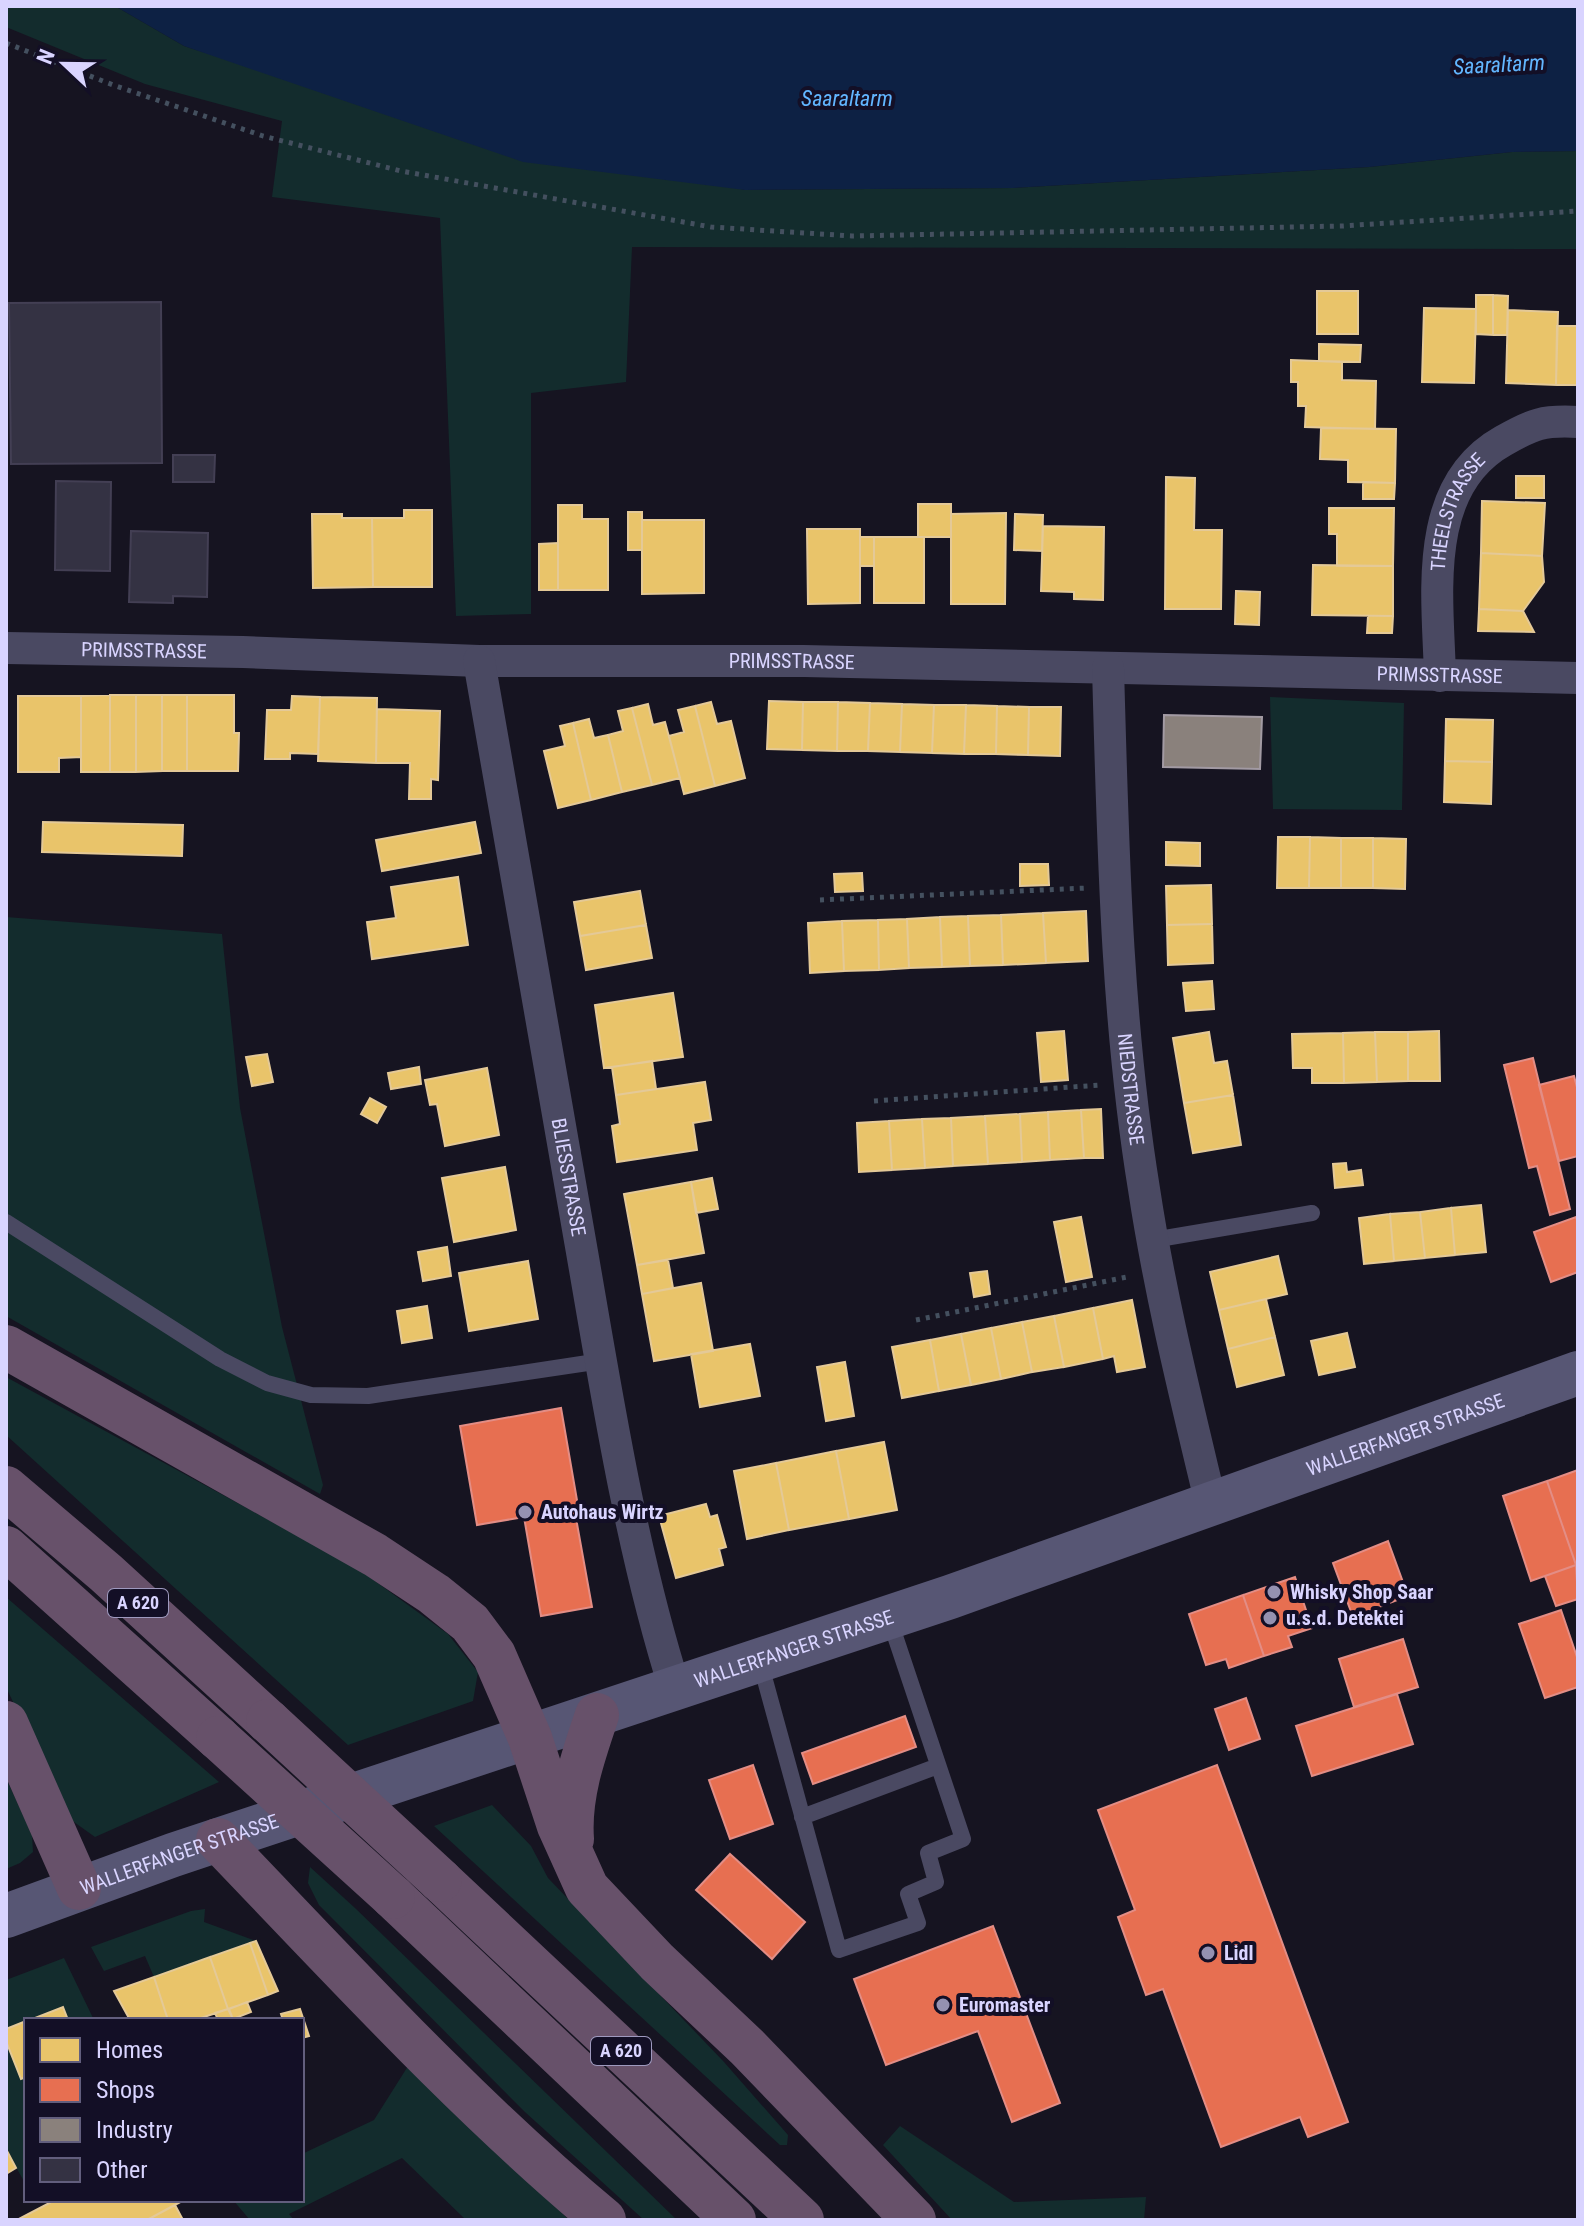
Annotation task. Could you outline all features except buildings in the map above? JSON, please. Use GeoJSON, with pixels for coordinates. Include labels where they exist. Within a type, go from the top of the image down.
{"type":"FeatureCollection","features":[{"type":"Feature","properties":{"kind":"highway"},"geometry":{"type":"LineString","coordinates":[[6,1347],[375,1555],[434,1594],[470,1623],[494,1655],[530,1738],[559,1826],[587,1888],[657,1962],[747,2047],[914,2220]]}},
{"type":"Feature","properties":{"kind":"highway","name":"A 620"},"geometry":{"type":"LineString","coordinates":[[6,1488],[106,1573],[268,1721],[802,2220]]}},
{"type":"Feature","properties":{"kind":"highway","name":"A 620"},"geometry":{"type":"LineString","coordinates":[[6,1548],[393,1897],[734,2220]]}},
{"type":"Feature","properties":{"kind":"highway"},"geometry":{"type":"LineString","coordinates":[[573,1858],[573,1803],[580,1766],[597,1715]]}},
{"type":"Feature","properties":{"kind":"highway"},"geometry":{"type":"LineString","coordinates":[[6,1723],[79,1888]]}},
{"type":"Feature","properties":{"kind":"highway"},"geometry":{"type":"LineString","coordinates":[[218,1840],[403,2033],[501,2129],[604,2220]]}},
{"type":"Feature","properties":{"kind":"main road","name":"WALLERFANGER STRASSE"},"geometry":{"type":"LineString","coordinates":[[6,1916],[218,1840],[889,1618],[1576,1379]]}},
{"type":"Feature","properties":{"kind":"street","name":"THEELSTRASSE"},"geometry":{"type":"LineString","coordinates":[[1440,676],[1437,563],[1451,500],[1484,451],[1522,430],[1548,421],[1578,422]]}},
{"type":"Feature","properties":{"kind":"street","name":"PRIMSSTRASSE"},"geometry":{"type":"LineString","coordinates":[[6,648],[243,652],[479,661],[804,661],[1578,678]]}},
{"type":"Feature","properties":{"kind":"street","name":"BLIESSTRASSE"},"geometry":{"type":"LineString","coordinates":[[479,661],[601,1361],[646,1584],[675,1689]]}},
{"type":"Feature","properties":{"kind":"street","name":"NIEDSTRASSE"},"geometry":{"type":"LineString","coordinates":[[1108,668],[1115,887],[1143,1187],[1211,1504]]}},
{"type":"Feature","properties":{"kind":"lane"},"geometry":{"type":"LineString","coordinates":[[1156,1256],[1312,1213]]}},
{"type":"Feature","properties":{"kind":"lane"},"geometry":{"type":"LineString","coordinates":[[6,1222],[220,1359],[267,1383],[311,1395],[368,1396],[601,1361]]}},
{"type":"Feature","properties":{"kind":"lane"},"geometry":{"type":"LineString","coordinates":[[760,1661],[839,1950],[918,1923],[908,1894],[936,1882],[928,1853],[963,1839],[889,1618]]}},
{"type":"Feature","properties":{"kind":"lane"},"geometry":{"type":"LineString","coordinates":[[802,1817],[938,1766]]}},
{"type":"Feature","properties":{"kind":"path"},"geometry":{"type":"LineString","coordinates":[[6,43],[113,85],[263,136],[401,171],[711,227],[868,236],[1342,226],[1578,211]]}},
{"type":"Feature","properties":{"kind":"path"},"geometry":{"type":"LineString","coordinates":[[820,900],[1115,887]]}},
{"type":"Feature","properties":{"kind":"path"},"geometry":{"type":"LineString","coordinates":[[874,1101],[1131,1083]]}},
{"type":"Feature","properties":{"kind":"path"},"geometry":{"type":"LineString","coordinates":[[916,1320],[1156,1256]]}},
{"type":"Feature","properties":{"kind":"green space"},"geometry":{"type":"Polygon","coordinates":[[[6,6],[115,6],[184,46],[287,79],[745,190],[1012,188],[1369,167],[1512,152],[1578,151],[1578,249],[632,247],[626,382],[531,393],[531,614],[456,616],[440,218],[272,197],[282,121],[145,84],[6,27],[6,6]]]}},
{"type":"Feature","properties":{"kind":"green space"},"geometry":{"type":"Polygon","coordinates":[[[1270,697],[1404,703],[1402,810],[1273,809],[1270,697]]]}},
{"type":"Feature","properties":{"kind":"green space"},"geometry":{"type":"Polygon","coordinates":[[[6,917],[222,934],[240,1108],[282,1327],[323,1485],[320,1494],[6,1316],[6,917]]]}},
{"type":"Feature","properties":{"kind":"green space"},"geometry":{"type":"Polygon","coordinates":[[[6,1377],[357,1568],[448,1634],[478,1672],[473,1701],[348,1745],[6,1435],[6,1377]]]}},
{"type":"Feature","properties":{"kind":"green space"},"geometry":{"type":"Polygon","coordinates":[[[6,1597],[219,1782],[95,1837],[67,1817],[6,1687],[6,1597]]]}},
{"type":"Feature","properties":{"kind":"green space"},"geometry":{"type":"Polygon","coordinates":[[[6,1778],[32,1835],[33,1852],[6,1869],[6,1778]]]}},
{"type":"Feature","properties":{"kind":"green space"},"geometry":{"type":"Polygon","coordinates":[[[492,1805],[531,1846],[548,1878],[724,2062],[788,2135],[787,2145],[780,2145],[434,1826],[492,1805]]]}},
{"type":"Feature","properties":{"kind":"green space"},"geometry":{"type":"Polygon","coordinates":[[[310,1867],[677,2220],[644,2220],[525,2112],[319,1905],[308,1883],[310,1867]]]}},
{"type":"Feature","properties":{"kind":"green space"},"geometry":{"type":"Polygon","coordinates":[[[205,1909],[204,1922],[256,1941],[154,1977],[145,1956],[104,1971],[91,1947],[191,1911],[205,1909]]]}},
{"type":"Feature","properties":{"kind":"green space"},"geometry":{"type":"Polygon","coordinates":[[[64,1958],[93,2018],[24,2018],[24,2181],[6,2149],[6,1980],[64,1958]]]}},
{"type":"Feature","properties":{"kind":"green space"},"geometry":{"type":"Polygon","coordinates":[[[410,2063],[569,2220],[466,2220],[402,2158],[289,2214],[294,2220],[250,2220],[235,2202],[304,2202],[304,2153],[374,2120],[410,2063]]]}},
{"type":"Feature","properties":{"kind":"green space"},"geometry":{"type":"Polygon","coordinates":[[[900,2126],[1014,2202],[1146,2197],[1144,2220],[952,2220],[883,2145],[900,2126]]]}},
{"type":"Feature","properties":{"kind":"water","name":"Saaraltarm"},"geometry":{"type":"Polygon","coordinates":[[[115,6],[1578,6],[1578,151],[1512,152],[1369,167],[1012,188],[745,190],[523,162],[184,46],[115,6]]]}},
{"type":"Feature","properties":{"kind":"place","name":"Autohaus Wirtz"},"geometry":{"type":"Point","coordinates":[525,1512]}},
{"type":"Feature","properties":{"kind":"place","name":"Whisky Shop Saar"},"geometry":{"type":"Point","coordinates":[1274,1592]}},
{"type":"Feature","properties":{"kind":"place","name":"u.s.d. Detektei"},"geometry":{"type":"Point","coordinates":[1270,1618]}},
{"type":"Feature","properties":{"kind":"place","name":"Lidl"},"geometry":{"type":"Point","coordinates":[1208,1953]}},
{"type":"Feature","properties":{"kind":"place","name":"Euromaster"},"geometry":{"type":"Point","coordinates":[943,2005]}}]}
